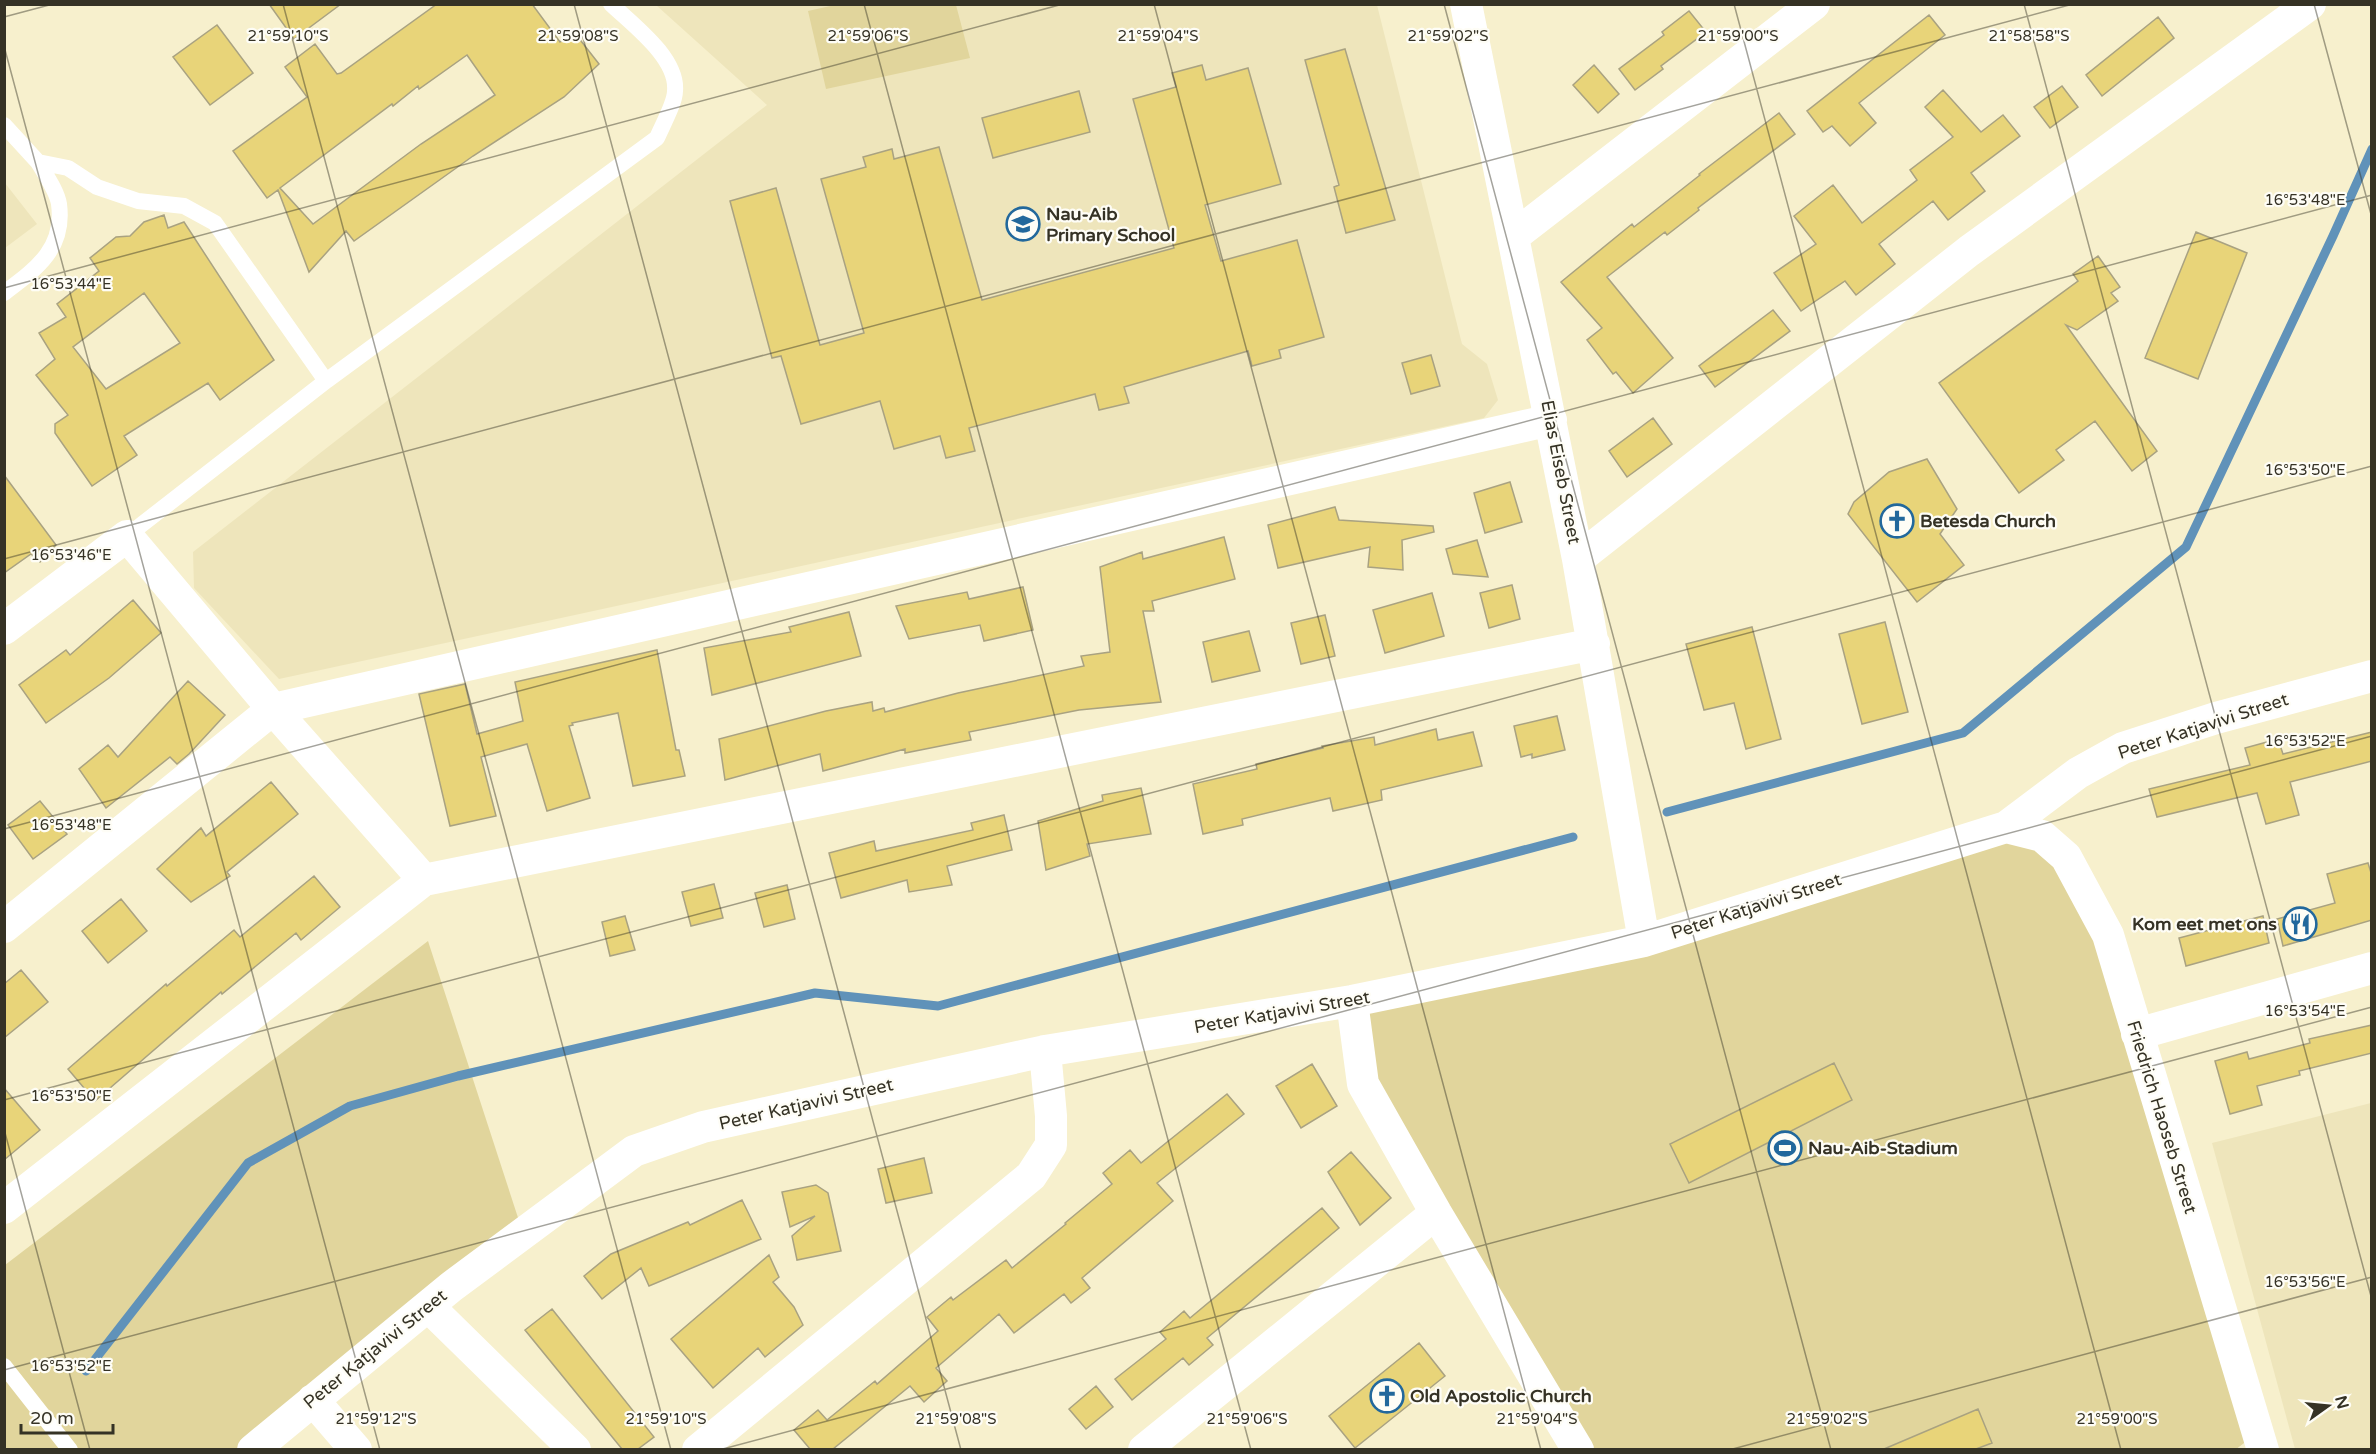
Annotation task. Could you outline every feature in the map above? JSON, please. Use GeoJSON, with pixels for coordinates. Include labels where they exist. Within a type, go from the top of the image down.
{"type":"FeatureCollection","features":[{"type":"Feature","properties":{"kind":"street","name":"Elias Eiseb Street"},"geometry":{"type":"LineString","coordinates":[[1466,4],[1578,559],[1644,941]]}},
{"type":"Feature","properties":{"kind":"street"},"geometry":{"type":"LineString","coordinates":[[1514,236],[1814,4]]}},
{"type":"Feature","properties":{"kind":"street"},"geometry":{"type":"LineString","coordinates":[[1578,559],[1969,251],[2310,4]]}},
{"type":"Feature","properties":{"kind":"street"},"geometry":{"type":"LineString","coordinates":[[4,927],[273,709],[1551,420]]}},
{"type":"Feature","properties":{"kind":"street"},"geometry":{"type":"LineString","coordinates":[[4,629],[127,536],[273,709],[424,880]]}},
{"type":"Feature","properties":{"kind":"street"},"geometry":{"type":"LineString","coordinates":[[4,1208],[424,880],[1594,644]]}},
{"type":"Feature","properties":{"kind":"street","name":"Peter Katjavivi Street"},"geometry":{"type":"LineString","coordinates":[[253,1449],[428,1306],[634,1151],[703,1127],[1045,1051],[1352,1001],[1644,941],[2006,826],[2078,773],[2122,748],[2217,718],[2372,676]]}},
{"type":"Feature","properties":{"kind":"street","name":"Friedrich Haoseb Street"},"geometry":{"type":"LineString","coordinates":[[2006,826],[2042,836],[2066,857],[2108,935],[2263,1449]]}},
{"type":"Feature","properties":{"kind":"street"},"geometry":{"type":"LineString","coordinates":[[2137,1035],[2372,968]]}},
{"type":"Feature","properties":{"kind":"street"},"geometry":{"type":"LineString","coordinates":[[1352,1001],[1363,1084],[1436,1213],[1578,1449]]}},
{"type":"Feature","properties":{"kind":"street"},"geometry":{"type":"LineString","coordinates":[[698,1449],[1031,1176],[1051,1145],[1051,1116],[1045,1051]]}},
{"type":"Feature","properties":{"kind":"street"},"geometry":{"type":"LineString","coordinates":[[1144,1449],[1436,1213]]}},
{"type":"Feature","properties":{"kind":"street"},"geometry":{"type":"LineString","coordinates":[[428,1306],[575,1449]]}},
{"type":"Feature","properties":{"kind":"street"},"geometry":{"type":"LineString","coordinates":[[313,1400],[356,1449]]}},
{"type":"Feature","properties":{"kind":"lane"},"geometry":{"type":"LineString","coordinates":[[127,536],[326,381],[657,138],[676,92],[672,69],[648,39],[611,4]]}},
{"type":"Feature","properties":{"kind":"lane"},"geometry":{"type":"LineString","coordinates":[[4,125],[39,162],[59,203],[57,237],[40,265],[4,292]]}},
{"type":"Feature","properties":{"kind":"lane"},"geometry":{"type":"LineString","coordinates":[[39,162],[68,168],[97,187],[138,201],[184,206],[215,223],[326,381]]}},
{"type":"Feature","properties":{"kind":"lane"},"geometry":{"type":"LineString","coordinates":[[4,1366],[70,1449]]}},
{"type":"Feature","properties":{"kind":"shaded area","name":"Nau-Aib Primary School"},"geometry":{"type":"Polygon","coordinates":[[[656,5],[1377,5],[1462,344],[1487,364],[1498,400],[1484,418],[279,679],[194,588],[193,552],[767,105],[656,5]]]}},
{"type":"Feature","properties":{"kind":"shaded area"},"geometry":{"type":"Polygon","coordinates":[[[835,5],[956,5],[970,58],[826,89],[808,11],[835,5]]]}},
{"type":"Feature","properties":{"kind":"shaded area"},"geometry":{"type":"Polygon","coordinates":[[[5,183],[37,224],[5,248],[5,183]]]}},
{"type":"Feature","properties":{"kind":"shaded area","name":"Nau-Aib-Stadium"},"geometry":{"type":"Polygon","coordinates":[[[2006,827],[2066,857],[2257,1433],[2235,1450],[1578,1449],[1363,1084],[1352,1001],[1644,941],[2006,827]]]}},
{"type":"Feature","properties":{"kind":"shaded area"},"geometry":{"type":"Polygon","coordinates":[[[428,941],[523,1233],[253,1449],[5,1450],[5,1265],[428,941]]]}},
{"type":"Feature","properties":{"kind":"shaded area"},"geometry":{"type":"Polygon","coordinates":[[[2371,1103],[2371,1449],[2295,1449],[2212,1143],[2371,1103]]]}},
{"type":"Feature","properties":{"kind":"building"},"geometry":{"type":"Polygon","coordinates":[[[269,4],[341,4],[294,39],[269,4]]]}},
{"type":"Feature","properties":{"kind":"building"},"geometry":{"type":"Polygon","coordinates":[[[437,4],[532,4],[560,42],[574,32],[599,64],[564,97],[473,156],[354,241],[346,231],[309,272],[278,190],[267,198],[233,151],[307,97],[285,67],[315,44],[337,74],[437,4]],[[467,55],[419,89],[418,86],[393,106],[392,104],[280,188],[313,224],[421,144],[495,95],[467,55]]]}},
{"type":"Feature","properties":{"kind":"building"},"geometry":{"type":"Polygon","coordinates":[[[1689,11],[1706,32],[1661,66],[1663,69],[1635,90],[1619,69],[1664,35],[1662,32],[1689,11]]]}},
{"type":"Feature","properties":{"kind":"building"},"geometry":{"type":"Polygon","coordinates":[[[1929,15],[1945,35],[1859,103],[1876,123],[1850,146],[1832,126],[1823,132],[1807,111],[1929,15]]]}},
{"type":"Feature","properties":{"kind":"building"},"geometry":{"type":"Polygon","coordinates":[[[2158,17],[2174,38],[2102,96],[2086,75],[2158,17]]]}},
{"type":"Feature","properties":{"kind":"building"},"geometry":{"type":"Polygon","coordinates":[[[217,25],[253,73],[210,105],[173,57],[217,25]]]}},
{"type":"Feature","properties":{"kind":"building"},"geometry":{"type":"Polygon","coordinates":[[[1345,49],[1395,220],[1346,233],[1334,187],[1339,185],[1305,60],[1345,49]]]}},
{"type":"Feature","properties":{"kind":"building"},"geometry":{"type":"Polygon","coordinates":[[[1202,65],[1206,80],[1248,68],[1281,184],[1205,205],[1221,261],[1297,240],[1324,337],[1279,350],[1281,358],[1252,366],[1248,351],[1124,387],[1129,403],[1099,410],[1095,394],[969,428],[975,451],[946,458],[940,436],[894,449],[880,401],[801,424],[781,356],[772,358],[730,201],[776,188],[820,345],[864,333],[821,179],[866,167],[863,157],[892,149],[894,159],[939,147],[982,300],[1174,248],[1133,99],[1176,87],[1172,73],[1202,65]]]}},
{"type":"Feature","properties":{"kind":"building"},"geometry":{"type":"Polygon","coordinates":[[[1594,65],[1619,94],[1598,113],[1573,85],[1594,65]]]}},
{"type":"Feature","properties":{"kind":"building"},"geometry":{"type":"Polygon","coordinates":[[[2062,86],[2078,107],[2050,128],[2034,107],[2062,86]]]}},
{"type":"Feature","properties":{"kind":"building"},"geometry":{"type":"Polygon","coordinates":[[[1943,90],[1981,132],[2003,115],[2020,136],[1971,173],[1985,191],[1948,220],[1933,201],[1879,244],[1895,264],[1856,295],[1845,281],[1801,311],[1774,273],[1816,244],[1794,216],[1833,185],[1862,223],[1917,180],[1910,170],[1953,137],[1925,107],[1943,90]]]}},
{"type":"Feature","properties":{"kind":"building"},"geometry":{"type":"Polygon","coordinates":[[[1079,91],[1090,132],[993,158],[982,118],[1079,91]]]}},
{"type":"Feature","properties":{"kind":"building"},"geometry":{"type":"Polygon","coordinates":[[[1779,113],[1795,134],[1698,208],[1699,210],[1667,235],[1665,232],[1607,277],[1673,358],[1633,393],[1616,372],[1613,374],[1587,340],[1602,328],[1561,282],[1632,224],[1634,227],[1779,113]]]}},
{"type":"Feature","properties":{"kind":"building"},"geometry":{"type":"Polygon","coordinates":[[[164,215],[168,228],[184,222],[274,360],[220,400],[208,383],[124,436],[137,455],[92,486],[55,433],[55,424],[68,415],[36,375],[55,359],[39,333],[66,317],[57,304],[99,271],[90,258],[116,237],[130,236],[144,222],[164,215]],[[144,293],[73,347],[106,389],[180,343],[144,293]]]}},
{"type":"Feature","properties":{"kind":"building"},"geometry":{"type":"Polygon","coordinates":[[[2196,232],[2247,253],[2198,379],[2145,358],[2196,232]]]}},
{"type":"Feature","properties":{"kind":"building"},"geometry":{"type":"Polygon","coordinates":[[[2098,256],[2120,287],[2111,293],[2118,301],[2077,330],[2066,325],[2157,451],[2132,471],[2095,421],[2056,450],[2064,460],[2019,493],[1939,383],[2078,281],[2073,274],[2098,256]]]}},
{"type":"Feature","properties":{"kind":"building"},"geometry":{"type":"Polygon","coordinates":[[[1773,310],[1790,331],[1715,387],[1699,366],[1773,310]]]}},
{"type":"Feature","properties":{"kind":"building"},"geometry":{"type":"Polygon","coordinates":[[[1431,355],[1440,386],[1411,394],[1402,363],[1431,355]]]}},
{"type":"Feature","properties":{"kind":"building"},"geometry":{"type":"Polygon","coordinates":[[[1653,418],[1672,444],[1627,477],[1609,451],[1653,418]]]}},
{"type":"Feature","properties":{"kind":"building","name":"Betesda Church"},"geometry":{"type":"Polygon","coordinates":[[[1927,459],[1957,509],[1940,534],[1964,565],[1917,602],[1848,514],[1854,502],[1889,472],[1927,459]]]}},
{"type":"Feature","properties":{"kind":"building"},"geometry":{"type":"Polygon","coordinates":[[[4,475],[56,545],[40,562],[31,554],[4,573],[4,475]]]}},
{"type":"Feature","properties":{"kind":"building"},"geometry":{"type":"Polygon","coordinates":[[[1510,482],[1522,522],[1485,533],[1474,493],[1510,482]]]}},
{"type":"Feature","properties":{"kind":"building"},"geometry":{"type":"Polygon","coordinates":[[[1335,507],[1339,520],[1433,526],[1434,532],[1402,540],[1403,570],[1368,567],[1370,547],[1278,568],[1268,525],[1335,507]]]}},
{"type":"Feature","properties":{"kind":"building"},"geometry":{"type":"Polygon","coordinates":[[[1224,537],[1235,579],[1152,601],[1154,611],[1143,611],[1161,702],[1079,710],[969,732],[971,740],[905,753],[905,749],[823,771],[820,754],[725,780],[719,739],[826,711],[872,702],[873,711],[884,708],[885,712],[958,693],[1084,666],[1081,656],[1110,652],[1100,567],[1142,552],[1143,559],[1224,537]]]}},
{"type":"Feature","properties":{"kind":"building"},"geometry":{"type":"Polygon","coordinates":[[[1477,540],[1488,577],[1453,574],[1446,549],[1477,540]]]}},
{"type":"Feature","properties":{"kind":"building"},"geometry":{"type":"Polygon","coordinates":[[[1512,585],[1520,619],[1489,628],[1480,593],[1512,585]]]}},
{"type":"Feature","properties":{"kind":"building"},"geometry":{"type":"Polygon","coordinates":[[[1023,587],[1033,630],[984,641],[980,625],[909,639],[896,606],[967,592],[969,599],[1023,587]]]}},
{"type":"Feature","properties":{"kind":"building"},"geometry":{"type":"Polygon","coordinates":[[[1432,593],[1444,636],[1385,653],[1373,610],[1432,593]]]}},
{"type":"Feature","properties":{"kind":"building"},"geometry":{"type":"Polygon","coordinates":[[[133,600],[161,633],[109,678],[46,723],[19,685],[66,650],[70,655],[133,600]]]}},
{"type":"Feature","properties":{"kind":"building"},"geometry":{"type":"Polygon","coordinates":[[[849,612],[861,656],[712,695],[704,648],[791,632],[789,627],[849,612]]]}},
{"type":"Feature","properties":{"kind":"building"},"geometry":{"type":"Polygon","coordinates":[[[1325,615],[1335,656],[1301,664],[1291,623],[1325,615]]]}},
{"type":"Feature","properties":{"kind":"building"},"geometry":{"type":"Polygon","coordinates":[[[1885,622],[1908,712],[1862,724],[1839,634],[1885,622]]]}},
{"type":"Feature","properties":{"kind":"building"},"geometry":{"type":"Polygon","coordinates":[[[1752,627],[1781,739],[1746,749],[1734,703],[1704,710],[1686,644],[1752,627]]]}},
{"type":"Feature","properties":{"kind":"building"},"geometry":{"type":"Polygon","coordinates":[[[1249,631],[1260,671],[1212,682],[1203,642],[1249,631]]]}},
{"type":"Feature","properties":{"kind":"building"},"geometry":{"type":"Polygon","coordinates":[[[657,650],[676,750],[679,750],[685,776],[633,786],[618,713],[572,723],[573,725],[569,726],[590,798],[547,811],[527,744],[481,757],[496,816],[450,826],[419,694],[465,684],[477,734],[523,721],[515,682],[657,650]]]}},
{"type":"Feature","properties":{"kind":"building"},"geometry":{"type":"Polygon","coordinates":[[[188,681],[225,715],[177,764],[170,757],[106,808],[79,769],[108,745],[118,757],[188,681]]]}},
{"type":"Feature","properties":{"kind":"building"},"geometry":{"type":"Polygon","coordinates":[[[1557,716],[1565,750],[1532,758],[1532,754],[1521,757],[1514,726],[1557,716]]]}},
{"type":"Feature","properties":{"kind":"building"},"geometry":{"type":"Polygon","coordinates":[[[1436,729],[1438,740],[1473,732],[1482,766],[1381,790],[1382,800],[1333,811],[1330,798],[1242,819],[1243,825],[1203,834],[1193,784],[1257,769],[1256,764],[1323,748],[1322,746],[1374,737],[1375,745],[1436,729]]]}},
{"type":"Feature","properties":{"kind":"building"},"geometry":{"type":"Polygon","coordinates":[[[2372,732],[2372,761],[2290,782],[2299,815],[2266,824],[2257,793],[2157,817],[2149,789],[2250,765],[2245,748],[2278,739],[2283,754],[2372,732]]]}},
{"type":"Feature","properties":{"kind":"building"},"geometry":{"type":"Polygon","coordinates":[[[271,782],[298,814],[227,872],[230,876],[191,902],[157,869],[201,828],[206,836],[271,782]]]}},
{"type":"Feature","properties":{"kind":"building"},"geometry":{"type":"Polygon","coordinates":[[[1141,788],[1151,834],[1087,844],[1090,856],[1046,870],[1038,821],[1103,801],[1102,795],[1141,788]]]}},
{"type":"Feature","properties":{"kind":"building"},"geometry":{"type":"Polygon","coordinates":[[[40,801],[67,834],[33,859],[8,825],[40,801]]]}},
{"type":"Feature","properties":{"kind":"building"},"geometry":{"type":"Polygon","coordinates":[[[1004,815],[1012,850],[947,866],[952,885],[909,892],[907,880],[841,898],[829,853],[874,841],[876,851],[973,830],[971,823],[1004,815]]]}},
{"type":"Feature","properties":{"kind":"building"},"geometry":{"type":"Polygon","coordinates":[[[2368,863],[2372,876],[2372,920],[2283,946],[2277,919],[2335,903],[2327,874],[2368,863]]]}},
{"type":"Feature","properties":{"kind":"building"},"geometry":{"type":"Polygon","coordinates":[[[314,876],[340,907],[301,940],[296,933],[222,994],[221,992],[95,1101],[68,1069],[166,984],[167,986],[234,930],[240,937],[314,876]]]}},
{"type":"Feature","properties":{"kind":"building"},"geometry":{"type":"Polygon","coordinates":[[[714,884],[723,918],[691,926],[682,892],[714,884]]]}},
{"type":"Feature","properties":{"kind":"building"},"geometry":{"type":"Polygon","coordinates":[[[787,885],[795,919],[764,927],[755,893],[787,885]]]}},
{"type":"Feature","properties":{"kind":"building"},"geometry":{"type":"Polygon","coordinates":[[[121,899],[147,931],[108,963],[82,931],[121,899]]]}},
{"type":"Feature","properties":{"kind":"building"},"geometry":{"type":"Polygon","coordinates":[[[625,916],[635,950],[610,956],[602,922],[625,916]]]}},
{"type":"Feature","properties":{"kind":"building"},"geometry":{"type":"Polygon","coordinates":[[[2263,916],[2269,943],[2186,966],[2179,938],[2263,916]]]}},
{"type":"Feature","properties":{"kind":"building"},"geometry":{"type":"Polygon","coordinates":[[[21,970],[48,1002],[4,1038],[4,984],[21,970]]]}},
{"type":"Feature","properties":{"kind":"building"},"geometry":{"type":"Polygon","coordinates":[[[2372,1025],[2372,1053],[2299,1071],[2300,1075],[2257,1086],[2262,1105],[2230,1114],[2215,1061],[2247,1052],[2249,1059],[2310,1043],[2309,1039],[2372,1025]]]}},
{"type":"Feature","properties":{"kind":"building"},"geometry":{"type":"Polygon","coordinates":[[[1834,1063],[1852,1100],[1689,1183],[1670,1144],[1834,1063]]]}},
{"type":"Feature","properties":{"kind":"building"},"geometry":{"type":"Polygon","coordinates":[[[1312,1064],[1337,1106],[1301,1128],[1276,1086],[1312,1064]]]}},
{"type":"Feature","properties":{"kind":"building"},"geometry":{"type":"Polygon","coordinates":[[[4,1088],[40,1130],[4,1160],[4,1088]]]}},
{"type":"Feature","properties":{"kind":"building"},"geometry":{"type":"Polygon","coordinates":[[[1227,1094],[1244,1114],[1157,1183],[1173,1201],[1082,1278],[1090,1288],[1071,1303],[1064,1294],[1014,1333],[999,1314],[936,1368],[947,1381],[924,1402],[910,1386],[833,1449],[810,1449],[794,1430],[818,1410],[827,1420],[875,1381],[877,1384],[938,1331],[927,1317],[951,1297],[953,1300],[1006,1260],[1012,1268],[1066,1224],[1112,1184],[1103,1173],[1130,1150],[1141,1163],[1227,1094]]]}},
{"type":"Feature","properties":{"kind":"building"},"geometry":{"type":"Polygon","coordinates":[[[1351,1152],[1391,1198],[1360,1225],[1328,1172],[1351,1152]]]}},
{"type":"Feature","properties":{"kind":"building"},"geometry":{"type":"Polygon","coordinates":[[[924,1158],[932,1193],[886,1203],[878,1169],[924,1158]]]}},
{"type":"Feature","properties":{"kind":"building"},"geometry":{"type":"Polygon","coordinates":[[[816,1185],[828,1193],[841,1251],[797,1260],[792,1236],[815,1216],[790,1227],[782,1192],[816,1185]]]}},
{"type":"Feature","properties":{"kind":"building"},"geometry":{"type":"Polygon","coordinates":[[[742,1200],[761,1239],[649,1286],[641,1268],[602,1299],[584,1276],[611,1254],[688,1222],[690,1225],[742,1200]]]}},
{"type":"Feature","properties":{"kind":"building"},"geometry":{"type":"Polygon","coordinates":[[[1322,1208],[1339,1228],[1207,1338],[1213,1345],[1189,1365],[1183,1358],[1132,1400],[1115,1379],[1166,1339],[1160,1332],[1184,1311],[1190,1318],[1322,1208]]]}},
{"type":"Feature","properties":{"kind":"building"},"geometry":{"type":"Polygon","coordinates":[[[769,1255],[779,1277],[773,1282],[794,1307],[803,1325],[765,1357],[758,1348],[713,1388],[671,1339],[769,1255]]]}},
{"type":"Feature","properties":{"kind":"building"},"geometry":{"type":"Polygon","coordinates":[[[552,1309],[654,1437],[638,1449],[622,1449],[525,1330],[552,1309]]]}},
{"type":"Feature","properties":{"kind":"building","name":"Old Apostolic Church"},"geometry":{"type":"Polygon","coordinates":[[[1419,1343],[1445,1376],[1355,1448],[1329,1416],[1419,1343]]]}},
{"type":"Feature","properties":{"kind":"building"},"geometry":{"type":"Polygon","coordinates":[[[1096,1386],[1113,1407],[1086,1429],[1069,1409],[1096,1386]]]}},
{"type":"Feature","properties":{"kind":"building"},"geometry":{"type":"Polygon","coordinates":[[[1978,1409],[1992,1443],[1976,1449],[1884,1449],[1978,1409]]]}},
{"type":"Feature","properties":{"kind":"waterway"},"geometry":{"type":"LineString","coordinates":[[1667,812],[1963,733],[2186,547],[2372,149]]}},
{"type":"Feature","properties":{"kind":"waterway"},"geometry":{"type":"LineString","coordinates":[[86,1371],[248,1163],[350,1106],[458,1076],[815,993],[938,1006],[1573,837]]}},
{"type":"Feature","properties":{"kind":"place","name":"Nau-Aib Primary School"},"geometry":{"type":"Point","coordinates":[1023,224]}},
{"type":"Feature","properties":{"kind":"place","name":"Betesda Church"},"geometry":{"type":"Point","coordinates":[1897,521]}},
{"type":"Feature","properties":{"kind":"place","name":"Kom eet met ons"},"geometry":{"type":"Point","coordinates":[2300,924]}},
{"type":"Feature","properties":{"kind":"place","name":"Nau-Aib-Stadium"},"geometry":{"type":"Point","coordinates":[1785,1148]}},
{"type":"Feature","properties":{"kind":"place","name":"Old Apostolic Church"},"geometry":{"type":"Point","coordinates":[1387,1396]}}]}
